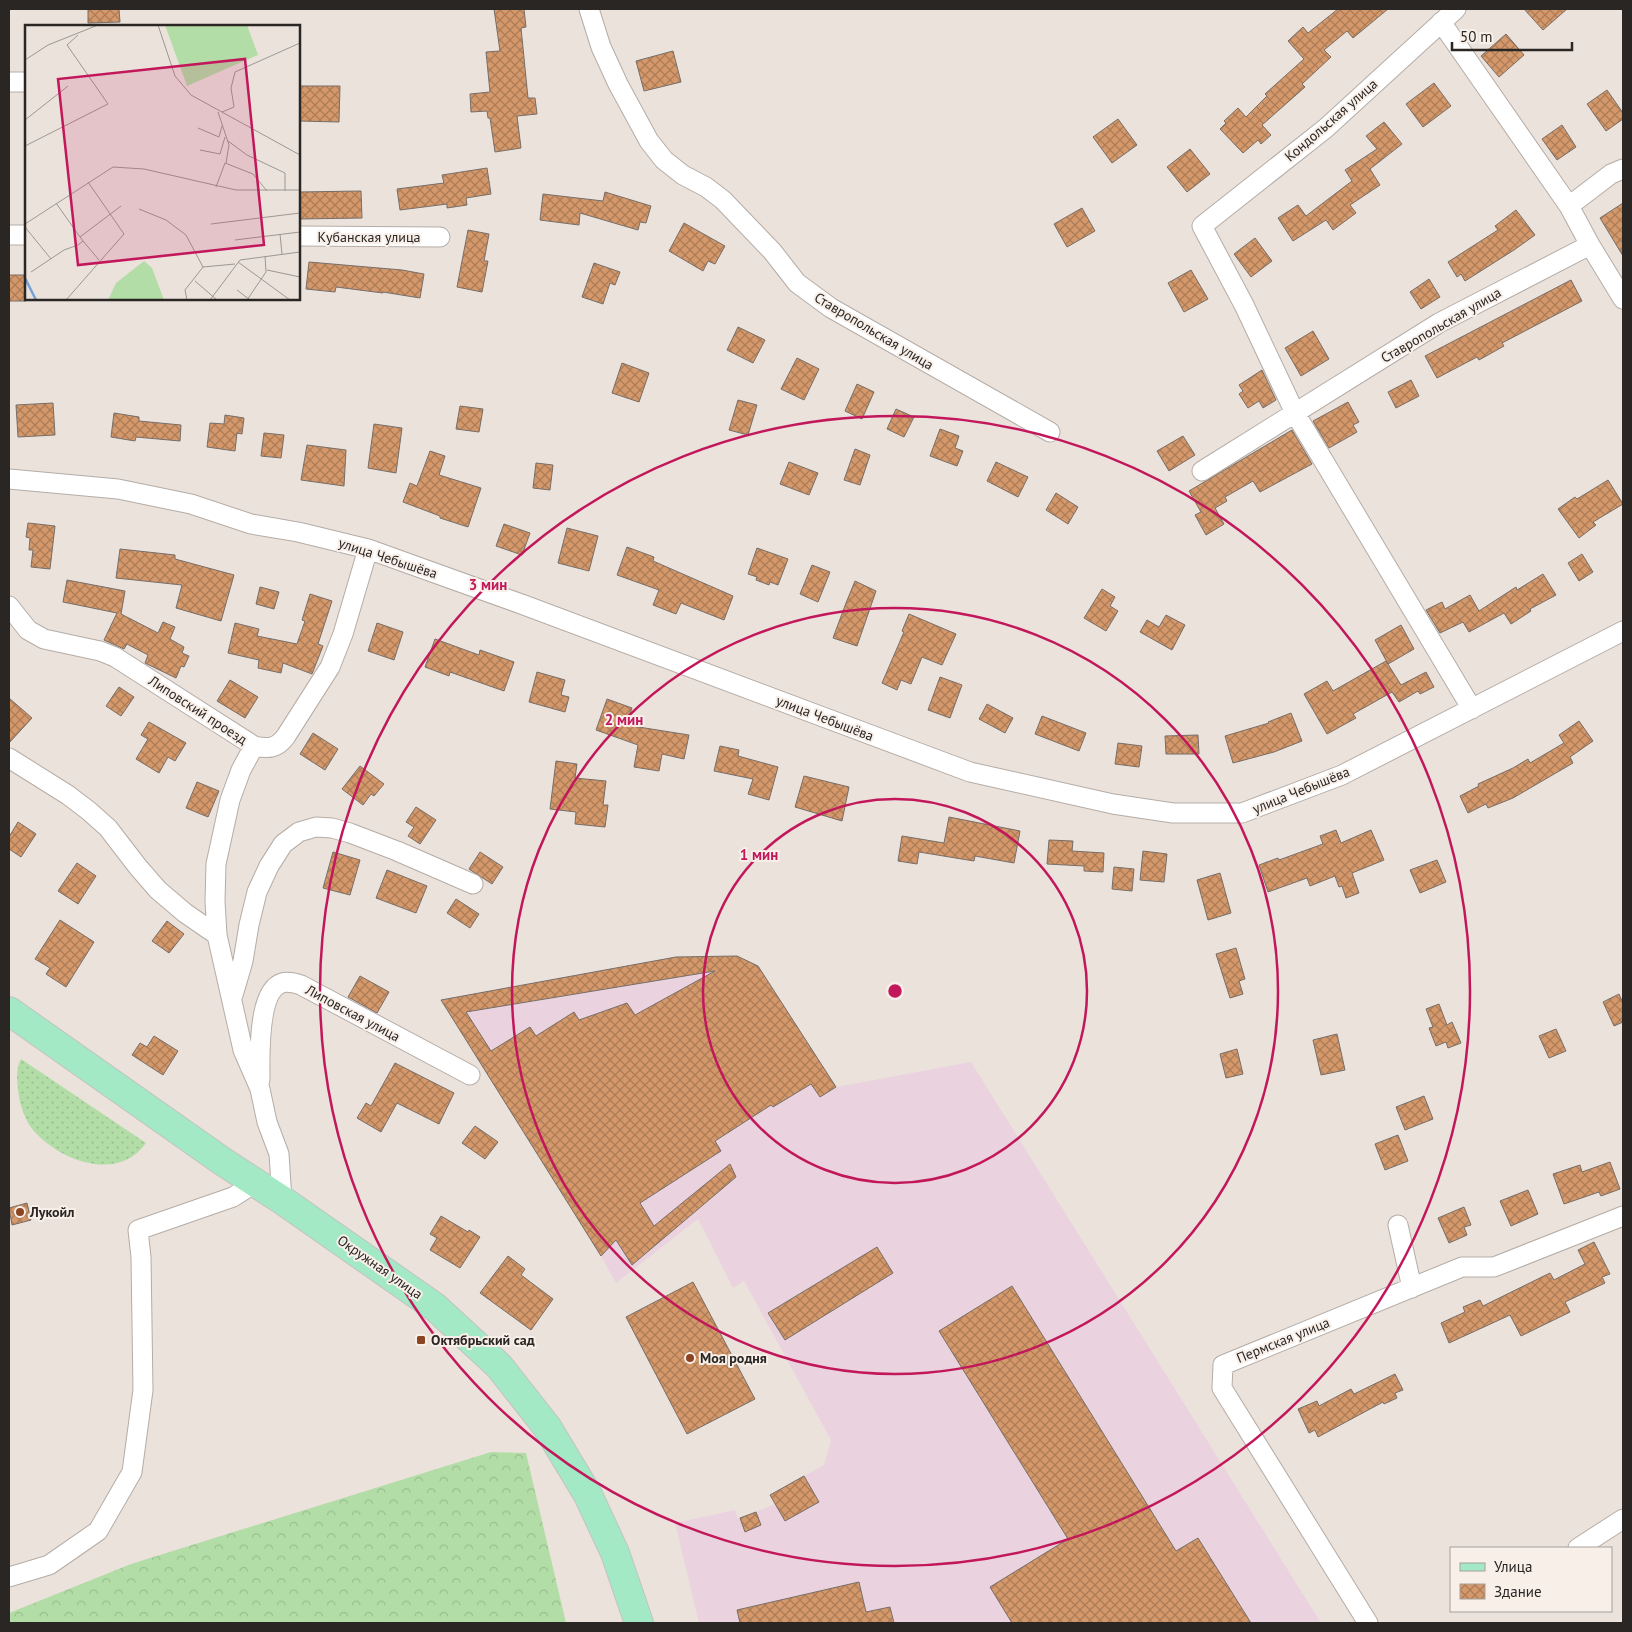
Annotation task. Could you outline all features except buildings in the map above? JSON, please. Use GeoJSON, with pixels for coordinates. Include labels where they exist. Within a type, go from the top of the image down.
{"type":"FeatureCollection","features":[{"type":"Feature","properties":{"kind":"main road","name":"Окружная улица"},"geometry":{"type":"LineString","coordinates":[[9,1011],[436,1307],[499,1366],[548,1427],[588,1496],[615,1553],[639,1623]]}},
{"type":"Feature","properties":{"kind":"street","name":"Ставропольская улица"},"geometry":{"type":"LineString","coordinates":[[589,9],[601,47],[618,84],[649,141],[664,160],[683,175],[706,187],[723,200],[772,251],[797,283],[831,308],[1050,432]]}},
{"type":"Feature","properties":{"kind":"street","name":"Кондольская улица"},"geometry":{"type":"LineString","coordinates":[[1294,413],[1244,305],[1202,226],[1326,128],[1456,9]]}},
{"type":"Feature","properties":{"kind":"street"},"geometry":{"type":"LineString","coordinates":[[1441,22],[1569,206],[1623,299]]}},
{"type":"Feature","properties":{"kind":"street"},"geometry":{"type":"LineString","coordinates":[[9,82],[25,82]]}},
{"type":"Feature","properties":{"kind":"street"},"geometry":{"type":"LineString","coordinates":[[1569,206],[1611,174],[1623,169]]}},
{"type":"Feature","properties":{"kind":"street"},"geometry":{"type":"LineString","coordinates":[[9,236],[25,235]]}},
{"type":"Feature","properties":{"kind":"street","name":"Кубанская улица"},"geometry":{"type":"LineString","coordinates":[[300,236],[440,237]]}},
{"type":"Feature","properties":{"kind":"street","name":"Ставропольская улица"},"geometry":{"type":"LineString","coordinates":[[1202,471],[1439,324],[1590,245]]}},
{"type":"Feature","properties":{"kind":"street"},"geometry":{"type":"LineString","coordinates":[[1294,413],[1472,709]]}},
{"type":"Feature","properties":{"kind":"street","name":"улица Чебышёва"},"geometry":{"type":"LineString","coordinates":[[9,479],[118,489],[191,504],[251,524],[298,532],[368,549],[538,610],[970,772],[1113,804],[1173,813],[1242,814],[1342,775],[1623,631]]}},
{"type":"Feature","properties":{"kind":"street","name":"Липовский проезд"},"geometry":{"type":"LineString","coordinates":[[9,606],[28,630],[44,639],[100,650],[115,657],[254,746],[275,747],[281,743],[330,667],[343,634],[368,549]]}},
{"type":"Feature","properties":{"kind":"street"},"geometry":{"type":"LineString","coordinates":[[254,746],[241,770],[230,800],[216,864],[215,901],[218,935],[243,1050],[260,1089],[267,1122],[279,1154],[282,1200]]}},
{"type":"Feature","properties":{"kind":"street"},"geometry":{"type":"LineString","coordinates":[[9,758],[90,811],[108,828],[158,890],[218,935]]}},
{"type":"Feature","properties":{"kind":"street"},"geometry":{"type":"LineString","coordinates":[[232,996],[243,961],[257,892],[268,866],[283,844],[300,832],[316,827],[350,832],[473,884]]}},
{"type":"Feature","properties":{"kind":"street","name":"Липовская улица"},"geometry":{"type":"LineString","coordinates":[[260,1089],[260,1045],[264,1012],[269,996],[276,986],[291,982],[301,985],[470,1075]]}},
{"type":"Feature","properties":{"kind":"street"},"geometry":{"type":"LineString","coordinates":[[9,1577],[49,1565],[98,1531],[132,1472],[143,1390],[141,1257],[138,1230],[233,1197],[255,1182]]}},
{"type":"Feature","properties":{"kind":"street","name":"Пермская улица"},"geometry":{"type":"LineString","coordinates":[[1368,1623],[1222,1388],[1223,1365],[1462,1267],[1494,1268],[1623,1216]]}},
{"type":"Feature","properties":{"kind":"street"},"geometry":{"type":"LineString","coordinates":[[1398,1225],[1412,1288]]}},
{"type":"Feature","properties":{"kind":"street"},"geometry":{"type":"LineString","coordinates":[[1580,1547],[1623,1519]]}},
{"type":"Feature","properties":{"kind":"shaded area"},"geometry":{"type":"Polygon","coordinates":[[[737,956],[758,966],[836,1087],[971,1062],[1321,1623],[699,1623],[675,1523],[735,1510],[738,1519],[775,1504],[770,1495],[824,1465],[831,1440],[744,1281],[733,1288],[698,1219],[616,1283],[441,1000],[676,957],[737,956]]]}},
{"type":"Feature","properties":{"kind":"green space"},"geometry":{"type":"Polygon","coordinates":[[[21,1059],[146,1143],[134,1155],[120,1162],[104,1165],[87,1163],[55,1149],[30,1126],[23,1113],[17,1081],[21,1059]]]}},
{"type":"Feature","properties":{"kind":"green space"},"geometry":{"type":"Polygon","coordinates":[[[491,1452],[526,1453],[566,1623],[9,1623],[9,1613],[131,1564],[491,1452]]]}},
{"type":"Feature","properties":{"kind":"place","name":"Лукойл"},"geometry":{"type":"Point","coordinates":[20,1212]}},
{"type":"Feature","properties":{"kind":"place","name":"Октябрьский сад"},"geometry":{"type":"Point","coordinates":[421,1340]}},
{"type":"Feature","properties":{"kind":"place","name":"Моя родня"},"geometry":{"type":"Point","coordinates":[690,1358]}}]}
